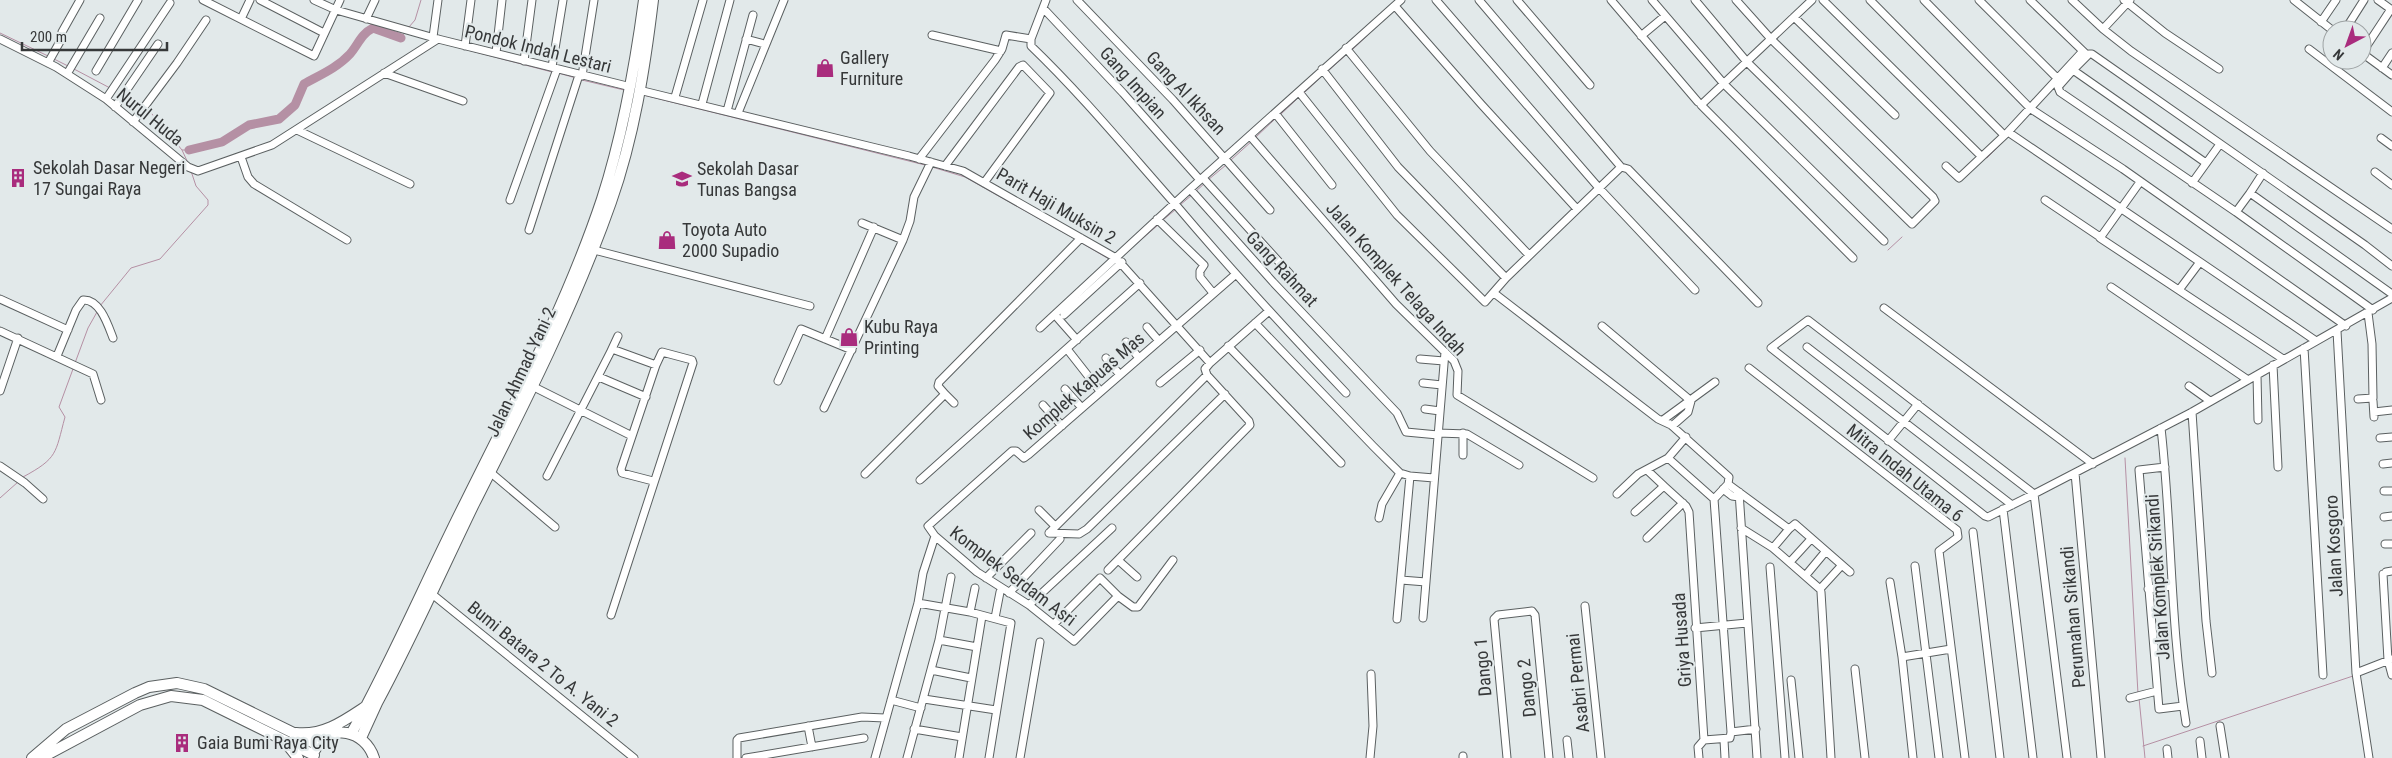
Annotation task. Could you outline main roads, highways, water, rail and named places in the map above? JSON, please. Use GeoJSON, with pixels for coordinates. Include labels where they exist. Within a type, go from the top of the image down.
{"type":"FeatureCollection","features":[{"type":"Feature","properties":{"kind":"highway","name":"Jalan Ahmad Yani 2"},"geometry":{"type":"LineString","coordinates":[[351,734],[552,327],[583,253],[602,198],[634,92],[644,0]]}},
{"type":"Feature","properties":{"kind":"highway","name":"Jalan Ahmad Yani 2"},"geometry":{"type":"LineString","coordinates":[[361,738],[490,472],[534,387],[594,250],[620,173],[653,0]]}},
{"type":"Feature","properties":{"kind":"highway"},"geometry":{"type":"LineString","coordinates":[[32,758],[66,729],[135,693],[149,687],[177,683],[204,689],[315,753],[330,735],[338,733],[351,734],[361,738],[371,750],[374,758]]}},
{"type":"Feature","properties":{"kind":"highway"},"geometry":{"type":"LineString","coordinates":[[41,758],[140,705],[171,696],[202,700],[287,737],[329,728],[342,723],[366,706]]}},
{"type":"Feature","properties":{"kind":"highway"},"geometry":{"type":"LineString","coordinates":[[287,737],[298,758]]}},
{"type":"Feature","properties":{"kind":"waterway"},"geometry":{"type":"LineString","coordinates":[[409,27],[415,20],[421,0]]}},
{"type":"Feature","properties":{"kind":"waterway"},"geometry":{"type":"LineString","coordinates":[[189,150],[222,142],[249,125],[279,119],[295,105],[304,84],[340,63],[350,54],[365,33],[373,28],[401,38]]}},
{"type":"Feature","properties":{"kind":"waterway"},"geometry":{"type":"LineString","coordinates":[[1351,51],[1375,28]]}},
{"type":"Feature","properties":{"kind":"waterway"},"geometry":{"type":"LineString","coordinates":[[401,38],[405,32]]}},
{"type":"Feature","properties":{"kind":"waterway"},"geometry":{"type":"LineString","coordinates":[[0,33],[48,56]]}},
{"type":"Feature","properties":{"kind":"waterway"},"geometry":{"type":"LineString","coordinates":[[437,42],[552,72]]}},
{"type":"Feature","properties":{"kind":"waterway"},"geometry":{"type":"LineString","coordinates":[[1328,71],[1347,54]]}},
{"type":"Feature","properties":{"kind":"waterway"},"geometry":{"type":"LineString","coordinates":[[54,59],[68,66]]}},
{"type":"Feature","properties":{"kind":"waterway"},"geometry":{"type":"LineString","coordinates":[[74,69],[110,88]]}},
{"type":"Feature","properties":{"kind":"waterway"},"geometry":{"type":"LineString","coordinates":[[558,73],[576,78]]}},
{"type":"Feature","properties":{"kind":"waterway"},"geometry":{"type":"LineString","coordinates":[[1304,93],[1323,75]]}},
{"type":"Feature","properties":{"kind":"waterway"},"geometry":{"type":"LineString","coordinates":[[582,80],[624,90]]}},
{"type":"Feature","properties":{"kind":"waterway"},"geometry":{"type":"LineString","coordinates":[[643,95],[925,165]]}},
{"type":"Feature","properties":{"kind":"waterway"},"geometry":{"type":"LineString","coordinates":[[127,96],[141,105]]}},
{"type":"Feature","properties":{"kind":"waterway"},"geometry":{"type":"LineString","coordinates":[[1280,115],[1298,98]]}},
{"type":"Feature","properties":{"kind":"waterway"},"geometry":{"type":"LineString","coordinates":[[147,108],[182,150],[189,150]]}},
{"type":"Feature","properties":{"kind":"waterway"},"geometry":{"type":"LineString","coordinates":[[1256,137],[1275,119]]}},
{"type":"Feature","properties":{"kind":"waterway"},"geometry":{"type":"LineString","coordinates":[[1987,158],[2006,139]]}},
{"type":"Feature","properties":{"kind":"waterway"},"geometry":{"type":"LineString","coordinates":[[1231,160],[1252,141]]}},
{"type":"Feature","properties":{"kind":"waterway"},"geometry":{"type":"LineString","coordinates":[[182,150],[188,163]]}},
{"type":"Feature","properties":{"kind":"waterway"},"geometry":{"type":"LineString","coordinates":[[1208,180],[1226,165]]}},
{"type":"Feature","properties":{"kind":"waterway"},"geometry":{"type":"LineString","coordinates":[[932,167],[965,177],[1075,239]]}},
{"type":"Feature","properties":{"kind":"waterway"},"geometry":{"type":"LineString","coordinates":[[100,306],[131,268],[160,259],[208,205],[208,200],[196,186],[191,171]]}},
{"type":"Feature","properties":{"kind":"waterway"},"geometry":{"type":"LineString","coordinates":[[1195,192],[1205,183]]}},
{"type":"Feature","properties":{"kind":"waterway"},"geometry":{"type":"LineString","coordinates":[[1180,205],[1192,195]]}},
{"type":"Feature","properties":{"kind":"waterway"},"geometry":{"type":"LineString","coordinates":[[1163,220],[1175,210]]}},
{"type":"Feature","properties":{"kind":"waterway"},"geometry":{"type":"LineString","coordinates":[[1120,258],[1158,225]]}},
{"type":"Feature","properties":{"kind":"waterway"},"geometry":{"type":"LineString","coordinates":[[1888,250],[1902,237]]}},
{"type":"Feature","properties":{"kind":"waterway"},"geometry":{"type":"LineString","coordinates":[[1080,242],[1109,259]]}},
{"type":"Feature","properties":{"kind":"waterway"},"geometry":{"type":"LineString","coordinates":[[75,363],[88,328],[97,312]]}},
{"type":"Feature","properties":{"kind":"waterway"},"geometry":{"type":"LineString","coordinates":[[23,477],[43,465],[57,447],[65,417],[59,407],[73,369]]}},
{"type":"Feature","properties":{"kind":"waterway"},"geometry":{"type":"LineString","coordinates":[[2125,458],[2138,694]]}},
{"type":"Feature","properties":{"kind":"waterway"},"geometry":{"type":"LineString","coordinates":[[0,498],[18,482]]}},
{"type":"Feature","properties":{"kind":"waterway"},"geometry":{"type":"LineString","coordinates":[[2143,746],[2353,676]]}},
{"type":"Feature","properties":{"kind":"waterway"},"geometry":{"type":"LineString","coordinates":[[2139,698],[2145,758]]}},
{"type":"Feature","properties":{"kind":"place","name":"Gallery Furniture"},"geometry":{"type":"Point","coordinates":[825,68]}},
{"type":"Feature","properties":{"kind":"place","name":"Sekolah Dasar Negeri 17 Sungai Raya"},"geometry":{"type":"Point","coordinates":[18,178]}},
{"type":"Feature","properties":{"kind":"place","name":"Sekolah Dasar Tunas Bangsa"},"geometry":{"type":"Point","coordinates":[682,179]}},
{"type":"Feature","properties":{"kind":"place","name":"Toyota Auto 2000 Supadio"},"geometry":{"type":"Point","coordinates":[667,240]}},
{"type":"Feature","properties":{"kind":"place","name":"Kubu Raya Printing"},"geometry":{"type":"Point","coordinates":[849,337]}},
{"type":"Feature","properties":{"kind":"place","name":"Gaia Bumi Raya City"},"geometry":{"type":"Point","coordinates":[182,743]}}]}
